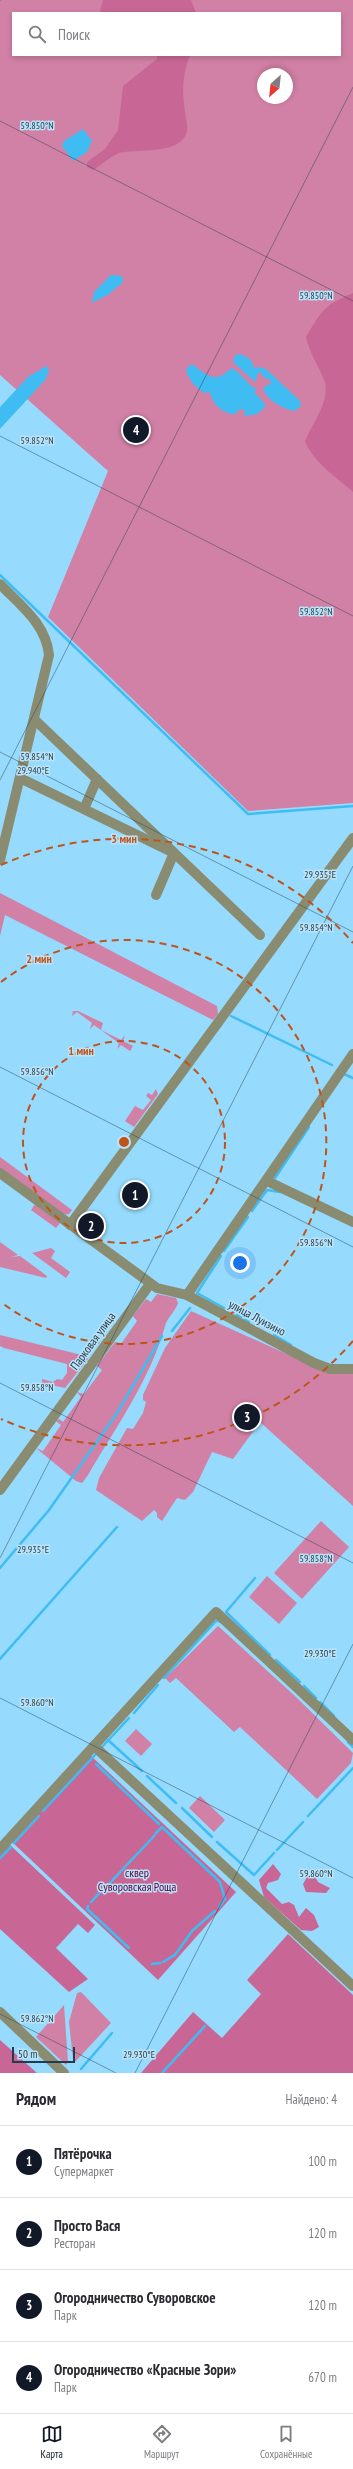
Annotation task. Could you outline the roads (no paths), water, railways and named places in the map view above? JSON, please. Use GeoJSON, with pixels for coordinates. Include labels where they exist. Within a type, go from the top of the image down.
{"type":"FeatureCollection","features":[{"type":"Feature","properties":{"kind":"street"},"geometry":{"type":"LineString","coordinates":[[0,584],[31,615],[43,631],[48,647],[46,675],[0,860]]}},
{"type":"Feature","properties":{"kind":"street"},"geometry":{"type":"LineString","coordinates":[[35,720],[260,935]]}},
{"type":"Feature","properties":{"kind":"street"},"geometry":{"type":"LineString","coordinates":[[20,778],[174,853]]}},
{"type":"Feature","properties":{"kind":"street"},"geometry":{"type":"LineString","coordinates":[[84,809],[97,779]]}},
{"type":"Feature","properties":{"kind":"street"},"geometry":{"type":"LineString","coordinates":[[70,1225],[353,838]]}},
{"type":"Feature","properties":{"kind":"street"},"geometry":{"type":"LineString","coordinates":[[156,895],[174,853]]}},
{"type":"Feature","properties":{"kind":"street"},"geometry":{"type":"LineString","coordinates":[[187,1295],[267,1181],[353,1054]]}},
{"type":"Feature","properties":{"kind":"street","name":"улица Луизино"},"geometry":{"type":"LineString","coordinates":[[0,1173],[150,1284],[163,1290],[187,1295],[314,1363],[330,1369],[353,1369]]}},
{"type":"Feature","properties":{"kind":"street"},"geometry":{"type":"LineString","coordinates":[[267,1181],[353,1222]]}},
{"type":"Feature","properties":{"kind":"street","name":"Парковая улица"},"geometry":{"type":"LineString","coordinates":[[0,1490],[150,1284]]}},
{"type":"Feature","properties":{"kind":"street"},"geometry":{"type":"LineString","coordinates":[[0,1849],[216,1612],[353,1740]]}},
{"type":"Feature","properties":{"kind":"street"},"geometry":{"type":"LineString","coordinates":[[94,1746],[353,1986]]}},
{"type":"Feature","properties":{"kind":"street"},"geometry":{"type":"LineString","coordinates":[[0,2012],[64,2073]]}},
{"type":"Feature","properties":{"kind":"water"},"geometry":{"type":"Polygon","coordinates":[[[83,129],[92,141],[87,152],[73,161],[62,146],[64,141],[83,129]]]}},
{"type":"Feature","properties":{"kind":"water"},"geometry":{"type":"Polygon","coordinates":[[[111,275],[122,276],[123,282],[109,294],[92,303],[94,292],[111,275]]]}},
{"type":"Feature","properties":{"kind":"water"},"geometry":{"type":"Polygon","coordinates":[[[241,354],[251,360],[254,368],[258,367],[266,369],[300,401],[301,406],[294,411],[280,406],[271,400],[263,388],[271,383],[270,380],[265,378],[259,371],[255,382],[233,362],[235,355],[241,354]]]}},
{"type":"Feature","properties":{"kind":"water"},"geometry":{"type":"Polygon","coordinates":[[[192,364],[207,375],[216,377],[225,373],[231,368],[235,370],[256,389],[255,393],[265,404],[265,407],[257,414],[244,416],[245,410],[240,409],[235,414],[231,414],[222,410],[213,400],[210,392],[204,393],[193,384],[186,372],[187,368],[192,364]]]}},
{"type":"Feature","properties":{"kind":"water"},"geometry":{"type":"Polygon","coordinates":[[[46,366],[49,369],[46,379],[0,429],[0,407],[28,377],[46,366]]]}},
{"type":"Feature","properties":{"kind":"waterway"},"geometry":{"type":"LineString","coordinates":[[0,575],[248,814],[353,806]]}},
{"type":"Feature","properties":{"kind":"waterway"},"geometry":{"type":"LineString","coordinates":[[231,1016],[332,1065]]}},
{"type":"Feature","properties":{"kind":"waterway"},"geometry":{"type":"LineString","coordinates":[[344,1074],[353,1078]]}},
{"type":"Feature","properties":{"kind":"waterway"},"geometry":{"type":"LineString","coordinates":[[275,1178],[309,1127]]}},
{"type":"Feature","properties":{"kind":"waterway"},"geometry":{"type":"LineString","coordinates":[[252,1211],[267,1190],[280,1192]]}},
{"type":"Feature","properties":{"kind":"waterway"},"geometry":{"type":"LineString","coordinates":[[224,1251],[248,1217]]}},
{"type":"Feature","properties":{"kind":"waterway"},"geometry":{"type":"LineString","coordinates":[[221,1256],[197,1293],[224,1308]]}},
{"type":"Feature","properties":{"kind":"waterway"},"geometry":{"type":"LineString","coordinates":[[172,1331],[190,1308]]}},
{"type":"Feature","properties":{"kind":"waterway"},"geometry":{"type":"LineString","coordinates":[[237,1315],[249,1322]]}},
{"type":"Feature","properties":{"kind":"waterway"},"geometry":{"type":"LineString","coordinates":[[274,1335],[291,1345]]}},
{"type":"Feature","properties":{"kind":"waterway"},"geometry":{"type":"LineString","coordinates":[[0,1568],[49,1510],[117,1413],[162,1336]]}},
{"type":"Feature","properties":{"kind":"waterway"},"geometry":{"type":"LineString","coordinates":[[0,1659],[117,1527]]}},
{"type":"Feature","properties":{"kind":"waterway"},"geometry":{"type":"LineString","coordinates":[[255,1578],[226,1612],[270,1655]]}},
{"type":"Feature","properties":{"kind":"waterway"},"geometry":{"type":"LineString","coordinates":[[164,1678],[215,1622],[218,1620],[220,1622]]}},
{"type":"Feature","properties":{"kind":"waterway"},"geometry":{"type":"LineString","coordinates":[[276,1660],[300,1682]]}},
{"type":"Feature","properties":{"kind":"waterway"},"geometry":{"type":"LineString","coordinates":[[134,1713],[158,1685]]}},
{"type":"Feature","properties":{"kind":"waterway"},"geometry":{"type":"LineString","coordinates":[[304,1686],[316,1698]]}},
{"type":"Feature","properties":{"kind":"waterway"},"geometry":{"type":"LineString","coordinates":[[320,1702],[334,1716]]}},
{"type":"Feature","properties":{"kind":"waterway"},"geometry":{"type":"LineString","coordinates":[[102,1747],[129,1718]]}},
{"type":"Feature","properties":{"kind":"waterway"},"geometry":{"type":"LineString","coordinates":[[108,1740],[142,1771]]}},
{"type":"Feature","properties":{"kind":"waterway"},"geometry":{"type":"LineString","coordinates":[[348,1742],[353,1747]]}},
{"type":"Feature","properties":{"kind":"waterway"},"geometry":{"type":"LineString","coordinates":[[43,1811],[95,1755]]}},
{"type":"Feature","properties":{"kind":"waterway"},"geometry":{"type":"LineString","coordinates":[[96,1764],[159,1824]]}},
{"type":"Feature","properties":{"kind":"waterway"},"geometry":{"type":"LineString","coordinates":[[308,1816],[353,1768]]}},
{"type":"Feature","properties":{"kind":"waterway"},"geometry":{"type":"LineString","coordinates":[[147,1776],[176,1803]]}},
{"type":"Feature","properties":{"kind":"waterway"},"geometry":{"type":"LineString","coordinates":[[182,1808],[212,1837]]}},
{"type":"Feature","properties":{"kind":"waterway"},"geometry":{"type":"LineString","coordinates":[[14,1843],[39,1816]]}},
{"type":"Feature","properties":{"kind":"waterway"},"geometry":{"type":"LineString","coordinates":[[277,1850],[303,1822]]}},
{"type":"Feature","properties":{"kind":"waterway"},"geometry":{"type":"LineString","coordinates":[[156,1833],[162,1827],[220,1882],[225,1899],[219,1907]]}},
{"type":"Feature","properties":{"kind":"waterway"},"geometry":{"type":"LineString","coordinates":[[107,1886],[155,1835]]}},
{"type":"Feature","properties":{"kind":"waterway"},"geometry":{"type":"LineString","coordinates":[[217,1842],[254,1875],[274,1853]]}},
{"type":"Feature","properties":{"kind":"waterway"},"geometry":{"type":"LineString","coordinates":[[0,1858],[11,1847]]}},
{"type":"Feature","properties":{"kind":"waterway"},"geometry":{"type":"LineString","coordinates":[[91,1902],[104,1888]]}},
{"type":"Feature","properties":{"kind":"waterway"},"geometry":{"type":"LineString","coordinates":[[88,1906],[87,1909],[129,1948]]}},
{"type":"Feature","properties":{"kind":"waterway"},"geometry":{"type":"LineString","coordinates":[[163,1962],[175,1955],[192,1931],[215,1911]]}},
{"type":"Feature","properties":{"kind":"waterway"},"geometry":{"type":"LineString","coordinates":[[152,1964],[160,1963]]}},
{"type":"Feature","properties":{"kind":"waterway"},"geometry":{"type":"LineString","coordinates":[[162,2073],[205,2026]]}},
{"type":"Feature","properties":{"kind":"waterway"},"geometry":{"type":"LineString","coordinates":[[81,2069],[112,2033]]}},
{"type":"Feature","properties":{"kind":"place","name":"Огородничество «Красные Зори»"},"geometry":{"type":"Point","coordinates":[136,430]}},
{"type":"Feature","properties":{"kind":"place","name":"Пятёрочка"},"geometry":{"type":"Point","coordinates":[135,1195]}},
{"type":"Feature","properties":{"kind":"place","name":"Просто Вася"},"geometry":{"type":"Point","coordinates":[91,1226]}},
{"type":"Feature","properties":{"kind":"place","name":"Огородничество Суворовское"},"geometry":{"type":"Point","coordinates":[247,1417]}},
{"type":"Feature","properties":{"kind":"park label","name":"сквер Суворовская Роща"},"geometry":{"type":"Point","coordinates":[137,1880]}}]}
